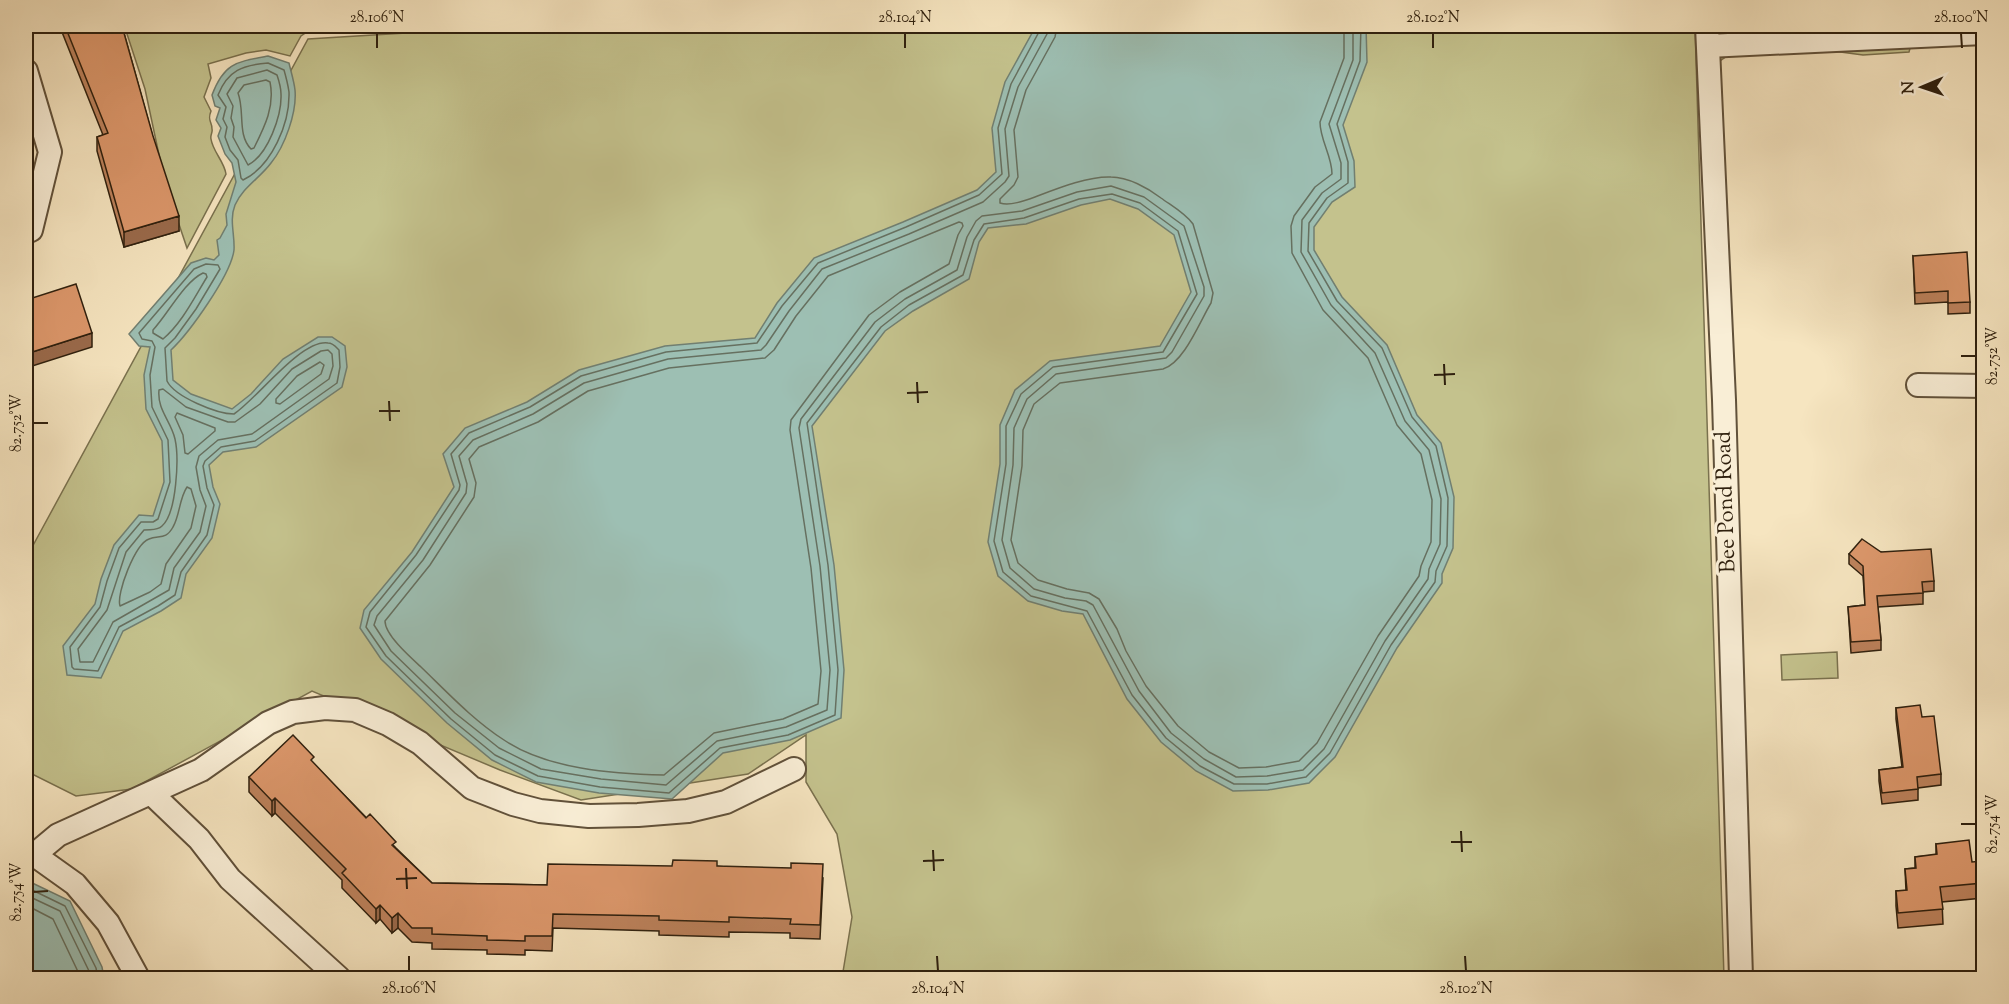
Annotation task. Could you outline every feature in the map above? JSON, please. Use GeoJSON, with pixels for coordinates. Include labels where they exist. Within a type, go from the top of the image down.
{"type":"FeatureCollection","features":[{"type":"Feature","properties":{"kind":"street"},"geometry":{"type":"LineString","coordinates":[[1708,36],[1983,33]]}},
{"type":"Feature","properties":{"kind":"street","name":"Bee Pond Road"},"geometry":{"type":"LineString","coordinates":[[1708,36],[1724,400],[1741,978]]}},
{"type":"Feature","properties":{"kind":"street"},"geometry":{"type":"LineString","coordinates":[[26,71],[50,152],[31,230],[26,232]]}},
{"type":"Feature","properties":{"kind":"street"},"geometry":{"type":"LineString","coordinates":[[1918,385],[1983,386]]}},
{"type":"Feature","properties":{"kind":"street"},"geometry":{"type":"LineString","coordinates":[[138,978],[108,923],[75,884],[30,852],[58,835],[201,770],[268,723],[293,712],[326,708],[355,710],[388,724],[420,743],[472,788],[513,804],[540,811],[589,816],[688,811],[726,802],[795,769]]}},
{"type":"Feature","properties":{"kind":"street"},"geometry":{"type":"LineString","coordinates":[[152,794],[198,839],[230,879],[339,978]]}},
{"type":"Feature","properties":{"kind":"shaded area"},"geometry":{"type":"Polygon","coordinates":[[[127,26],[412,26],[307,32],[301,36],[290,56],[266,50],[208,64],[211,78],[204,97],[211,111],[209,117],[212,144],[226,174],[187,248],[165,183],[145,89],[127,34],[127,26]]]}},
{"type":"Feature","properties":{"kind":"shaded area"},"geometry":{"type":"Polygon","coordinates":[[[422,26],[1695,26],[1724,978],[842,978],[852,917],[837,834],[806,782],[806,735],[748,774],[581,800],[500,770],[312,691],[132,789],[76,796],[26,771],[26,563],[30,551],[308,39],[422,32],[422,26]]]}},
{"type":"Feature","properties":{"kind":"shaded area"},"geometry":{"type":"Polygon","coordinates":[[[1716,26],[1916,26],[1909,52],[1863,55],[1750,40],[1720,61],[1718,67],[1716,26]]]}},
{"type":"Feature","properties":{"kind":"shaded area"},"geometry":{"type":"Polygon","coordinates":[[[1837,652],[1838,678],[1782,680],[1781,655],[1837,652]]]}},
{"type":"Feature","properties":{"kind":"water"},"geometry":{"type":"Polygon","coordinates":[[[1036,26],[1366,26],[1367,62],[1343,125],[1354,161],[1355,187],[1332,202],[1314,227],[1314,250],[1342,297],[1387,345],[1417,415],[1441,443],[1454,497],[1453,548],[1442,574],[1442,583],[1397,648],[1335,757],[1309,783],[1268,790],[1233,791],[1196,771],[1161,742],[1127,699],[1083,614],[1062,611],[1028,601],[998,576],[988,542],[1000,464],[1000,425],[1015,390],[1050,361],[1160,346],[1191,292],[1174,235],[1138,209],[1110,199],[1081,205],[1026,224],[988,228],[979,242],[969,279],[913,311],[885,331],[812,426],[834,565],[844,670],[841,718],[790,740],[723,753],[672,799],[599,793],[536,782],[492,760],[447,723],[381,659],[360,628],[364,610],[412,552],[454,487],[443,454],[465,428],[527,402],[579,370],[665,346],[755,338],[777,303],[814,258],[977,190],[996,172],[992,128],[1005,82],[1036,26]]]}},
{"type":"Feature","properties":{"kind":"water"},"geometry":{"type":"Polygon","coordinates":[[[268,56],[289,63],[295,90],[292,118],[276,156],[242,193],[235,205],[232,222],[234,250],[231,261],[208,303],[171,350],[173,380],[191,394],[232,409],[251,394],[283,359],[318,337],[332,337],[345,346],[347,367],[342,387],[256,447],[223,452],[209,465],[213,487],[220,504],[212,538],[186,574],[181,598],[123,631],[101,678],[67,675],[63,646],[95,604],[101,579],[114,545],[139,515],[153,516],[164,482],[162,441],[146,409],[144,375],[150,347],[139,346],[129,334],[191,263],[206,258],[214,260],[219,255],[217,240],[227,225],[226,214],[236,182],[232,163],[225,154],[218,136],[221,128],[216,120],[220,108],[215,106],[212,95],[221,76],[227,70],[247,60],[268,56]]]}},
{"type":"Feature","properties":{"kind":"water"},"geometry":{"type":"Polygon","coordinates":[[[26,880],[70,901],[102,967],[104,978],[26,978],[26,880]]]}},
{"type":"Feature","properties":{"kind":"building"},"geometry":{"type":"Polygon","coordinates":[[[65,26],[122,26],[153,136],[179,216],[124,232],[97,137],[108,133],[65,26]]]}},
{"type":"Feature","properties":{"kind":"building"},"geometry":{"type":"Polygon","coordinates":[[[1967,252],[1970,302],[1948,303],[1948,291],[1915,293],[1913,256],[1967,252]]]}},
{"type":"Feature","properties":{"kind":"building"},"geometry":{"type":"Polygon","coordinates":[[[76,284],[92,333],[26,354],[26,300],[76,284]]]}},
{"type":"Feature","properties":{"kind":"building"},"geometry":{"type":"Polygon","coordinates":[[[1862,539],[1881,552],[1931,549],[1934,581],[1922,582],[1923,593],[1877,596],[1881,640],[1851,642],[1848,607],[1865,605],[1863,566],[1849,554],[1862,539]]]}},
{"type":"Feature","properties":{"kind":"building"},"geometry":{"type":"Polygon","coordinates":[[[1920,705],[1922,717],[1934,716],[1941,774],[1917,777],[1918,789],[1882,793],[1879,770],[1903,767],[1896,708],[1920,705]]]}},
{"type":"Feature","properties":{"kind":"building"},"geometry":{"type":"Polygon","coordinates":[[[293,735],[314,757],[311,760],[366,818],[370,814],[396,842],[392,845],[432,883],[547,885],[548,864],[672,866],[673,860],[717,861],[717,866],[791,868],[791,863],[823,864],[820,925],[790,924],[791,919],[729,917],[729,922],[659,920],[659,916],[553,914],[552,936],[525,936],[525,941],[487,940],[487,936],[432,934],[432,928],[412,928],[398,913],[392,918],[380,905],[376,909],[342,873],[346,869],[275,798],[272,801],[249,777],[293,735]]]}},
{"type":"Feature","properties":{"kind":"building"},"geometry":{"type":"Polygon","coordinates":[[[1969,840],[1972,862],[1983,861],[1983,883],[1940,887],[1943,909],[1898,913],[1896,891],[1907,890],[1905,869],[1916,868],[1915,857],[1937,854],[1936,844],[1969,840]]]}}]}
